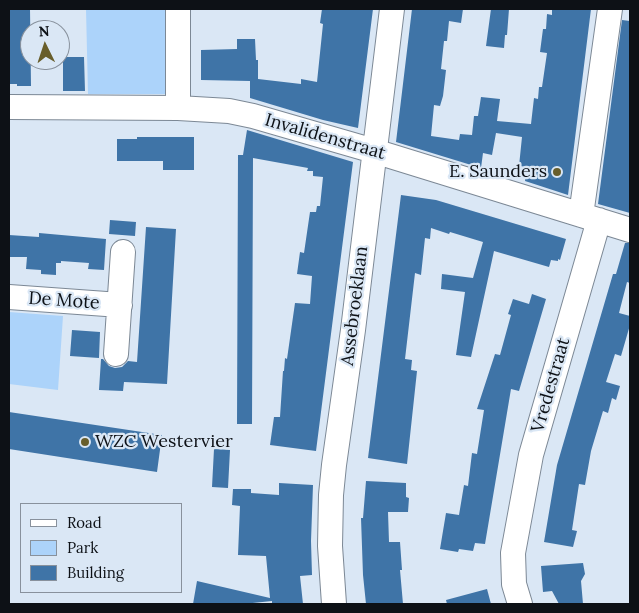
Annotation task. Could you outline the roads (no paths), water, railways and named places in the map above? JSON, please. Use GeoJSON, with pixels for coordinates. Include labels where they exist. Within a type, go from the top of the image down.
{"type":"FeatureCollection","features":[{"type":"Feature","properties":{"kind":"street"},"geometry":{"type":"LineString","coordinates":[[178,9],[178,108]]}},
{"type":"Feature","properties":{"kind":"street","name":"Assebroeklaan"},"geometry":{"type":"LineString","coordinates":[[334,604],[330,546],[331,495],[392,9]]}},
{"type":"Feature","properties":{"kind":"street","name":"Vredestraat"},"geometry":{"type":"LineString","coordinates":[[520,604],[514,584],[513,553],[531,455],[590,218],[610,9]]}},
{"type":"Feature","properties":{"kind":"street","name":"Invalidenstraat"},"geometry":{"type":"LineString","coordinates":[[9,108],[178,108],[229,111],[245,114],[374,151],[630,230]]}},
{"type":"Feature","properties":{"kind":"street","name":"De Mote"},"geometry":{"type":"LineString","coordinates":[[116,354],[123,252]]}},
{"type":"Feature","properties":{"kind":"street","name":"De Mote"},"geometry":{"type":"LineString","coordinates":[[9,297],[120,305]]}},
{"type":"Feature","properties":{"kind":"place","name":"E. Saunders"},"geometry":{"type":"Point","coordinates":[557,172]}},
{"type":"Feature","properties":{"kind":"place","name":"WZC Westervier"},"geometry":{"type":"Point","coordinates":[85,442]}}]}
